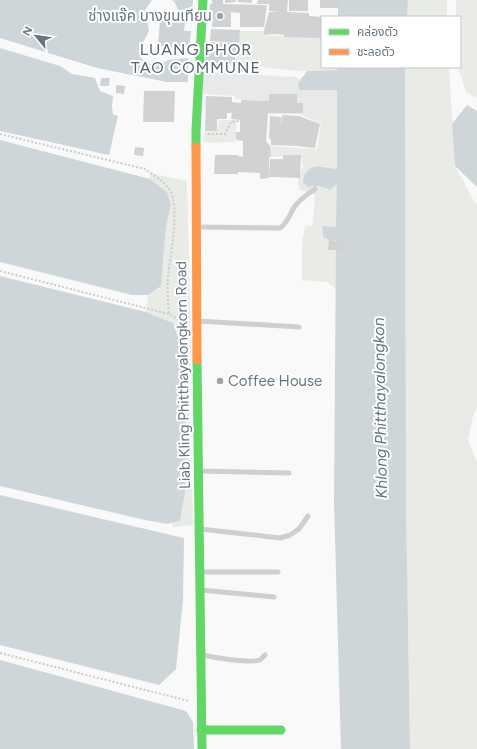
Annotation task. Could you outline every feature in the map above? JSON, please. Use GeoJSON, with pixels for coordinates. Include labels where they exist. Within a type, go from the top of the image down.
{"type":"FeatureCollection","features":[{"type":"Feature","properties":{"kind":"main road","name":"Liab Kling Phitthayalongkorn Road"},"geometry":{"type":"LineString","coordinates":[[202,749],[198,471],[196,130],[203,0]]}},
{"type":"Feature","properties":{"kind":"main road"},"geometry":{"type":"LineString","coordinates":[[201,730],[281,730]]}},
{"type":"Feature","properties":{"kind":"lane"},"geometry":{"type":"LineString","coordinates":[[196,227],[280,228],[284,226],[295,206],[302,198],[315,189]]}},
{"type":"Feature","properties":{"kind":"lane"},"geometry":{"type":"LineString","coordinates":[[197,323],[299,327]]}},
{"type":"Feature","properties":{"kind":"lane"},"geometry":{"type":"LineString","coordinates":[[198,471],[289,473]]}},
{"type":"Feature","properties":{"kind":"lane"},"geometry":{"type":"LineString","coordinates":[[199,529],[280,538],[290,536],[299,529],[308,516]]}},
{"type":"Feature","properties":{"kind":"lane"},"geometry":{"type":"LineString","coordinates":[[199,572],[278,572]]}},
{"type":"Feature","properties":{"kind":"lane"},"geometry":{"type":"LineString","coordinates":[[200,590],[274,597]]}},
{"type":"Feature","properties":{"kind":"lane"},"geometry":{"type":"LineString","coordinates":[[201,655],[244,661],[255,661],[261,659],[264,655]]}},
{"type":"Feature","properties":{"kind":"path"},"geometry":{"type":"LineString","coordinates":[[205,134],[225,134],[231,122],[240,121]]}},
{"type":"Feature","properties":{"kind":"path"},"geometry":{"type":"LineString","coordinates":[[0,134],[145,169],[170,189],[175,207],[168,278],[169,314]]}},
{"type":"Feature","properties":{"kind":"path"},"geometry":{"type":"LineString","coordinates":[[0,270],[169,314],[182,322],[197,323]]}},
{"type":"Feature","properties":{"kind":"path"},"geometry":{"type":"LineString","coordinates":[[0,653],[201,704]]}},
{"type":"Feature","properties":{"kind":"shaded area"},"geometry":{"type":"Polygon","coordinates":[[[408,0],[447,0],[447,16],[407,16],[408,0]]]}},
{"type":"Feature","properties":{"kind":"shaded area"},"geometry":{"type":"Polygon","coordinates":[[[456,0],[477,0],[477,98],[466,92],[458,68],[461,68],[461,16],[456,16],[456,0]]]}},
{"type":"Feature","properties":{"kind":"shaded area"},"geometry":{"type":"Polygon","coordinates":[[[240,31],[263,31],[264,36],[321,37],[321,68],[338,68],[338,70],[297,71],[235,64],[240,31]]]}},
{"type":"Feature","properties":{"kind":"shaded area"},"geometry":{"type":"Polygon","coordinates":[[[405,68],[449,68],[455,166],[474,201],[477,203],[477,407],[473,416],[468,440],[477,462],[477,749],[410,749],[406,500],[405,68]]]}},
{"type":"Feature","properties":{"kind":"shaded area"},"geometry":{"type":"Polygon","coordinates":[[[203,72],[296,77],[300,80],[298,83],[299,90],[337,90],[337,114],[269,114],[268,101],[235,99],[234,96],[203,94],[203,72]]]}},
{"type":"Feature","properties":{"kind":"shaded area"},"geometry":{"type":"Polygon","coordinates":[[[300,114],[337,114],[337,170],[322,166],[308,187],[319,186],[329,190],[337,183],[337,227],[322,226],[323,237],[329,240],[329,250],[336,252],[336,289],[327,282],[302,280],[302,242],[305,227],[313,225],[315,194],[299,190],[298,179],[303,167],[301,156],[271,157],[270,146],[317,149],[321,124],[300,114]]]}},
{"type":"Feature","properties":{"kind":"shaded area"},"geometry":{"type":"Polygon","coordinates":[[[219,120],[237,120],[235,142],[204,143],[204,132],[217,131],[219,120]]]}},
{"type":"Feature","properties":{"kind":"shaded area"},"geometry":{"type":"Polygon","coordinates":[[[150,173],[187,181],[191,345],[189,396],[193,525],[173,527],[172,523],[180,521],[185,492],[183,352],[173,323],[146,312],[148,295],[161,286],[166,226],[171,205],[167,192],[150,179],[150,173]]]}},
{"type":"Feature","properties":{"kind":"water"},"geometry":{"type":"Polygon","coordinates":[[[0,0],[152,0],[145,10],[149,31],[140,48],[141,58],[148,64],[163,63],[168,60],[188,58],[188,82],[167,82],[97,68],[0,38],[0,0]]]}},
{"type":"Feature","properties":{"kind":"water"},"geometry":{"type":"Polygon","coordinates":[[[171,0],[193,0],[192,12],[180,14],[174,1],[171,0]]]}},
{"type":"Feature","properties":{"kind":"water"},"geometry":{"type":"Polygon","coordinates":[[[338,0],[408,0],[407,16],[338,16],[338,0]]]}},
{"type":"Feature","properties":{"kind":"water"},"geometry":{"type":"Polygon","coordinates":[[[0,48],[60,66],[72,74],[95,78],[100,91],[113,96],[113,114],[118,116],[109,155],[0,131],[0,48]]]}},
{"type":"Feature","properties":{"kind":"water","name":"Khlong Phitthayalongkon"},"geometry":{"type":"Polygon","coordinates":[[[338,68],[405,68],[406,500],[410,749],[341,749],[334,502],[336,240],[329,240],[323,237],[322,226],[336,227],[337,184],[330,190],[319,186],[308,187],[303,182],[305,174],[313,167],[320,166],[337,169],[337,90],[299,90],[298,83],[307,71],[337,70],[338,68]]]}},
{"type":"Feature","properties":{"kind":"water"},"geometry":{"type":"Polygon","coordinates":[[[467,105],[477,111],[477,187],[455,166],[452,124],[467,105]]]}},
{"type":"Feature","properties":{"kind":"water"},"geometry":{"type":"Polygon","coordinates":[[[0,140],[150,179],[167,192],[171,205],[166,226],[161,286],[148,295],[132,295],[0,262],[0,140]]]}},
{"type":"Feature","properties":{"kind":"water"},"geometry":{"type":"Polygon","coordinates":[[[0,276],[146,312],[173,323],[183,352],[185,492],[180,521],[168,524],[145,520],[0,486],[0,276]]]}},
{"type":"Feature","properties":{"kind":"water"},"geometry":{"type":"Polygon","coordinates":[[[0,495],[184,538],[183,600],[176,669],[159,685],[0,645],[0,495]]]}},
{"type":"Feature","properties":{"kind":"water"},"geometry":{"type":"Polygon","coordinates":[[[0,660],[186,711],[193,722],[194,749],[0,749],[0,660]]]}},
{"type":"Feature","properties":{"kind":"building"},"geometry":{"type":"Polygon","coordinates":[[[212,0],[223,0],[223,4],[267,5],[264,27],[240,27],[240,13],[231,12],[231,27],[212,27],[212,20],[209,20],[210,4],[212,4],[212,0]]]}},
{"type":"Feature","properties":{"kind":"building"},"geometry":{"type":"Polygon","coordinates":[[[225,0],[236,0],[236,2],[225,3],[225,0]]]}},
{"type":"Feature","properties":{"kind":"building"},"geometry":{"type":"Polygon","coordinates":[[[238,0],[252,0],[252,3],[238,2],[238,0]]]}},
{"type":"Feature","properties":{"kind":"building"},"geometry":{"type":"Polygon","coordinates":[[[258,0],[288,0],[287,12],[309,13],[309,16],[321,17],[321,38],[284,37],[284,35],[275,34],[264,35],[269,12],[281,12],[269,11],[269,4],[257,4],[258,0]]]}},
{"type":"Feature","properties":{"kind":"building"},"geometry":{"type":"Polygon","coordinates":[[[289,0],[308,0],[308,11],[289,11],[289,0]]]}},
{"type":"Feature","properties":{"kind":"building"},"geometry":{"type":"Polygon","coordinates":[[[320,0],[340,0],[339,8],[320,8],[320,0]]]}},
{"type":"Feature","properties":{"kind":"building"},"geometry":{"type":"Polygon","coordinates":[[[160,20],[185,23],[184,31],[191,31],[189,49],[158,46],[160,20]]]}},
{"type":"Feature","properties":{"kind":"building"},"geometry":{"type":"Polygon","coordinates":[[[211,29],[240,30],[239,43],[210,41],[211,29]]]}},
{"type":"Feature","properties":{"kind":"building"},"geometry":{"type":"Polygon","coordinates":[[[206,42],[236,43],[235,64],[220,63],[220,66],[205,65],[206,42]]]}},
{"type":"Feature","properties":{"kind":"building"},"geometry":{"type":"Polygon","coordinates":[[[101,78],[110,78],[109,86],[100,86],[101,78]]]}},
{"type":"Feature","properties":{"kind":"building"},"geometry":{"type":"Polygon","coordinates":[[[116,85],[125,86],[124,94],[116,93],[116,85]]]}},
{"type":"Feature","properties":{"kind":"building"},"geometry":{"type":"Polygon","coordinates":[[[144,91],[175,91],[174,122],[143,122],[144,91]]]}},
{"type":"Feature","properties":{"kind":"building"},"geometry":{"type":"Polygon","coordinates":[[[269,94],[297,94],[297,103],[303,103],[303,113],[268,113],[266,141],[270,146],[271,157],[269,157],[269,178],[260,179],[260,173],[238,172],[238,174],[214,174],[215,155],[238,155],[243,157],[243,141],[236,140],[236,132],[240,132],[240,120],[231,119],[232,113],[227,113],[227,119],[217,119],[217,131],[205,131],[206,96],[232,97],[232,102],[241,103],[241,100],[269,101],[269,94]]]}},
{"type":"Feature","properties":{"kind":"building"},"geometry":{"type":"Polygon","coordinates":[[[282,115],[299,116],[320,124],[315,148],[271,145],[271,139],[269,139],[270,116],[281,117],[281,127],[282,115]]]}},
{"type":"Feature","properties":{"kind":"building"},"geometry":{"type":"Polygon","coordinates":[[[135,147],[144,148],[143,156],[134,155],[135,147]]]}},
{"type":"Feature","properties":{"kind":"building"},"geometry":{"type":"Polygon","coordinates":[[[283,155],[301,155],[300,178],[269,177],[270,159],[283,159],[283,155]]]}},
{"type":"Feature","properties":{"kind":"building"},"geometry":{"type":"Polygon","coordinates":[[[329,240],[345,241],[344,251],[328,250],[329,240]]]}},
{"type":"Feature","properties":{"kind":"traffic: fast"},"geometry":{"type":"LineString","coordinates":[[196,147],[203,0]]}},
{"type":"Feature","properties":{"kind":"traffic: fast"},"geometry":{"type":"LineString","coordinates":[[197,360],[202,749]]}},
{"type":"Feature","properties":{"kind":"traffic: fast"},"geometry":{"type":"LineString","coordinates":[[201,730],[281,730]]}},
{"type":"Feature","properties":{"kind":"traffic: slow"},"geometry":{"type":"LineString","coordinates":[[196,147],[197,360]]}},
{"type":"Feature","properties":{"kind":"place","name":"ช่างแจ๊ค บางขุนเทียน"},"geometry":{"type":"Point","coordinates":[220,16]}},
{"type":"Feature","properties":{"kind":"place","name":"Coffee House"},"geometry":{"type":"Point","coordinates":[220,381]}},
{"type":"Feature","properties":{"kind":"district","name":"LUANG PHOR TAO COMMUNE"},"geometry":{"type":"Point","coordinates":[196,58]}}]}
